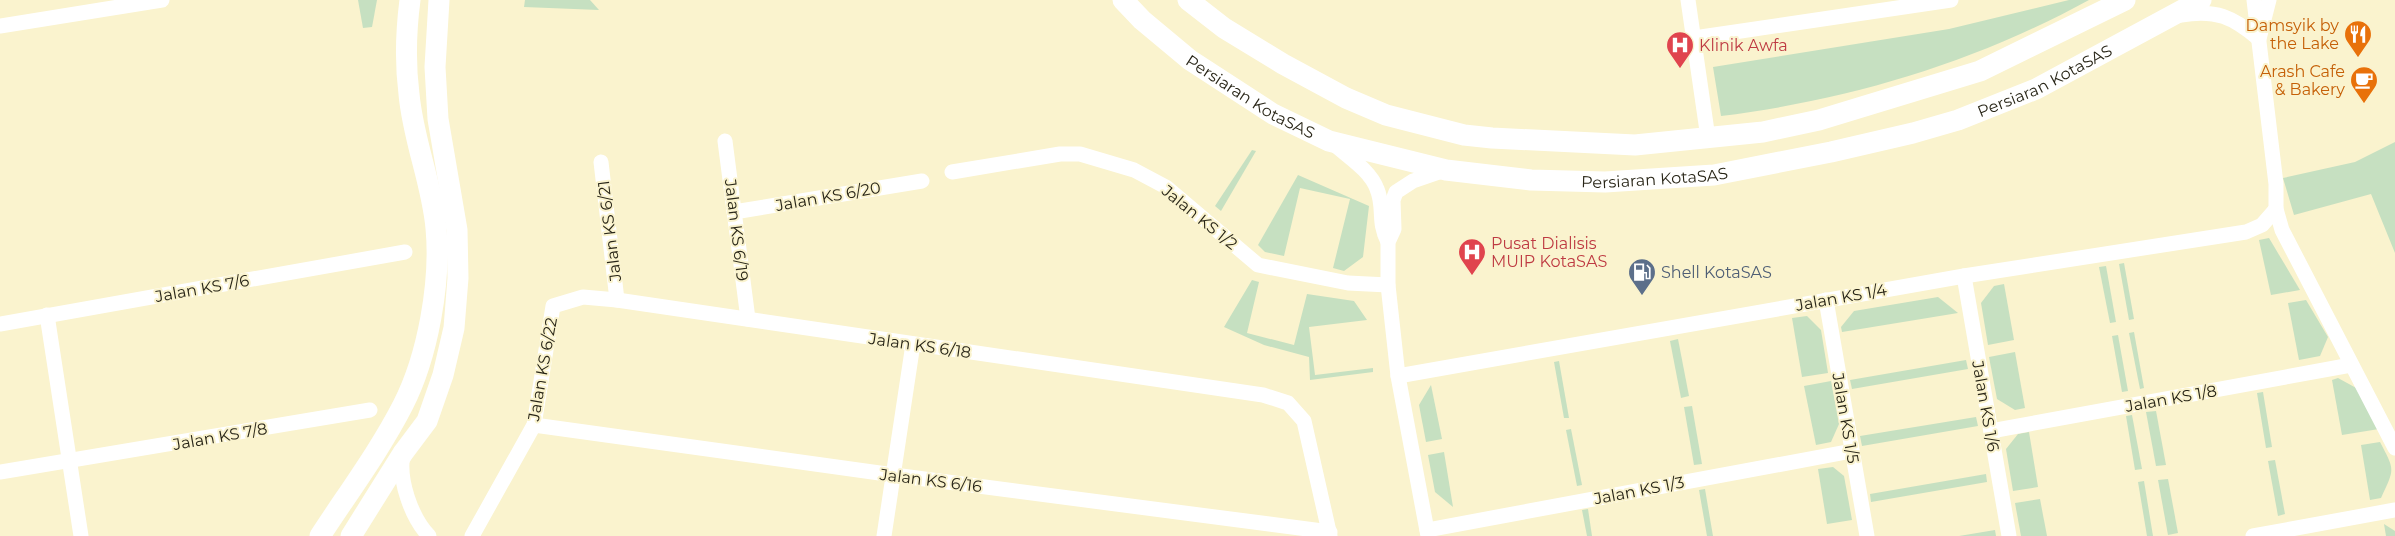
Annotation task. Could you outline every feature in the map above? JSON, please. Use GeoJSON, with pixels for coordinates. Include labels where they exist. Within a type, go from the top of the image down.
{"type":"FeatureCollection","features":[{"type":"Feature","properties":{"kind":"main road"},"geometry":{"type":"LineString","coordinates":[[320,536],[404,404],[419,362],[430,322],[435,274],[436,229],[409,95],[407,25],[410,0]]}},
{"type":"Feature","properties":{"kind":"main road"},"geometry":{"type":"LineString","coordinates":[[351,536],[403,453],[427,421],[443,375],[454,328],[458,278],[457,230],[438,118],[435,67],[439,0]]}},
{"type":"Feature","properties":{"kind":"main road","name":"Persiaran KotaSAS"},"geometry":{"type":"LineString","coordinates":[[1123,0],[1142,20],[1190,60],[1274,114],[1329,140],[1446,170],[1531,180],[1641,181],[1714,174],[1831,152],[1913,133],[1958,120],[2027,92],[2096,58],[2201,0]]}},
{"type":"Feature","properties":{"kind":"main road","name":"Persiaran KotaSAS"},"geometry":{"type":"LineString","coordinates":[[1188,0],[1224,28],[1284,64],[1346,98],[1386,115],[1464,135],[1592,145],[1642,145],[1763,132],[1820,120],[1980,71],[2125,0]]}},
{"type":"Feature","properties":{"kind":"street"},"geometry":{"type":"LineString","coordinates":[[0,26],[68,7],[162,0]]}},
{"type":"Feature","properties":{"kind":"street"},"geometry":{"type":"LineString","coordinates":[[1688,0],[1708,138]]}},
{"type":"Feature","properties":{"kind":"street"},"geometry":{"type":"LineString","coordinates":[[1694,38],[1951,0]]}},
{"type":"Feature","properties":{"kind":"street"},"geometry":{"type":"LineString","coordinates":[[2254,0],[2276,184],[2276,209],[2282,230],[2395,448]]}},
{"type":"Feature","properties":{"kind":"street"},"geometry":{"type":"LineString","coordinates":[[2260,39],[2269,0]]}},
{"type":"Feature","properties":{"kind":"street"},"geometry":{"type":"LineString","coordinates":[[2161,22],[2179,15],[2212,12],[2241,24],[2260,39]]}},
{"type":"Feature","properties":{"kind":"street"},"geometry":{"type":"LineString","coordinates":[[1329,140],[1373,181],[1378,190],[1380,202],[1381,230],[1388,242]]}},
{"type":"Feature","properties":{"kind":"street","name":"Jalan KS 6/19"},"geometry":{"type":"LineString","coordinates":[[725,141],[748,319]]}},
{"type":"Feature","properties":{"kind":"street","name":"Jalan KS 1/2"},"geometry":{"type":"LineString","coordinates":[[952,172],[1060,154],[1080,154],[1134,170],[1166,187],[1258,265],[1348,283],[1388,284]]}},
{"type":"Feature","properties":{"kind":"street","name":"Jalan KS 6/21"},"geometry":{"type":"LineString","coordinates":[[601,162],[617,300]]}},
{"type":"Feature","properties":{"kind":"street"},"geometry":{"type":"LineString","coordinates":[[1427,533],[1398,376],[1388,284],[1388,242],[1394,229],[1393,200],[1396,192],[1413,181],[1446,170]]}},
{"type":"Feature","properties":{"kind":"street","name":"Jalan KS 6/20"},"geometry":{"type":"LineString","coordinates":[[734,212],[922,181]]}},
{"type":"Feature","properties":{"kind":"street","name":"Jalan KS 1/4"},"geometry":{"type":"LineString","coordinates":[[1398,376],[1964,276],[2246,232],[2262,225],[2276,209]]}},
{"type":"Feature","properties":{"kind":"street","name":"Jalan KS 7/6"},"geometry":{"type":"LineString","coordinates":[[0,324],[405,252]]}},
{"type":"Feature","properties":{"kind":"street","name":"Jalan KS 1/6"},"geometry":{"type":"LineString","coordinates":[[1964,276],[2009,536]]}},
{"type":"Feature","properties":{"kind":"street","name":"Jalan KS 6/18"},"geometry":{"type":"LineString","coordinates":[[552,306],[583,297],[617,300],[1263,395],[1288,403],[1304,421],[1330,534]]}},
{"type":"Feature","properties":{"kind":"street","name":"Jalan KS 1/5"},"geometry":{"type":"LineString","coordinates":[[1826,300],[1867,536]]}},
{"type":"Feature","properties":{"kind":"street","name":"Jalan KS 6/22"},"geometry":{"type":"LineString","coordinates":[[472,536],[534,425],[552,306]]}},
{"type":"Feature","properties":{"kind":"street"},"geometry":{"type":"LineString","coordinates":[[47,315],[81,536]]}},
{"type":"Feature","properties":{"kind":"street"},"geometry":{"type":"LineString","coordinates":[[884,536],[914,344]]}},
{"type":"Feature","properties":{"kind":"street","name":"Jalan KS 1/8"},"geometry":{"type":"LineString","coordinates":[[1991,432],[2351,365]]}},
{"type":"Feature","properties":{"kind":"street","name":"Jalan KS 7/8"},"geometry":{"type":"LineString","coordinates":[[0,472],[370,410]]}},
{"type":"Feature","properties":{"kind":"street","name":"Jalan KS 6/16"},"geometry":{"type":"LineString","coordinates":[[534,425],[1330,534]]}},
{"type":"Feature","properties":{"kind":"street","name":"Jalan KS 1/3"},"geometry":{"type":"LineString","coordinates":[[1427,533],[1852,451]]}},
{"type":"Feature","properties":{"kind":"street"},"geometry":{"type":"LineString","coordinates":[[403,453],[400,467],[402,476],[414,512],[429,536]]}},
{"type":"Feature","properties":{"kind":"street"},"geometry":{"type":"LineString","coordinates":[[2253,536],[2395,510]]}},
{"type":"Feature","properties":{"kind":"green space"},"geometry":{"type":"Polygon","coordinates":[[[358,0],[377,0],[372,27],[363,28],[358,0]]]}},
{"type":"Feature","properties":{"kind":"green space"},"geometry":{"type":"Polygon","coordinates":[[[525,0],[590,0],[599,10],[524,7],[525,0]]]}},
{"type":"Feature","properties":{"kind":"green space"},"geometry":{"type":"Polygon","coordinates":[[[2069,0],[2089,0],[2001,42],[1910,76],[1817,100],[1721,116],[1713,67],[1949,29],[2069,0]]]}},
{"type":"Feature","properties":{"kind":"green space"},"geometry":{"type":"Polygon","coordinates":[[[2395,142],[2395,253],[2371,194],[2294,215],[2283,178],[2355,162],[2395,142]]]}},
{"type":"Feature","properties":{"kind":"green space"},"geometry":{"type":"Polygon","coordinates":[[[1252,150],[1256,151],[1221,211],[1215,206],[1252,150]]]}},
{"type":"Feature","properties":{"kind":"green space"},"geometry":{"type":"Polygon","coordinates":[[[1298,175],[1369,206],[1363,257],[1344,271],[1333,268],[1350,199],[1300,188],[1284,256],[1265,252],[1258,245],[1298,175]]]}},
{"type":"Feature","properties":{"kind":"green space"},"geometry":{"type":"Polygon","coordinates":[[[2269,238],[2300,290],[2271,295],[2259,240],[2269,238]]]}},
{"type":"Feature","properties":{"kind":"green space"},"geometry":{"type":"Polygon","coordinates":[[[2124,263],[2134,319],[2129,320],[2119,264],[2124,263]]]}},
{"type":"Feature","properties":{"kind":"green space"},"geometry":{"type":"Polygon","coordinates":[[[2106,266],[2116,322],[2110,323],[2099,267],[2106,266]]]}},
{"type":"Feature","properties":{"kind":"green space"},"geometry":{"type":"Polygon","coordinates":[[[1252,280],[1259,282],[1247,333],[1294,345],[1307,294],[1354,301],[1367,320],[1309,327],[1315,375],[1373,368],[1373,372],[1310,380],[1309,357],[1264,345],[1224,327],[1252,280]]]}},
{"type":"Feature","properties":{"kind":"green space"},"geometry":{"type":"Polygon","coordinates":[[[2004,284],[2014,340],[1988,345],[1981,303],[1994,286],[2004,284]]]}},
{"type":"Feature","properties":{"kind":"green space"},"geometry":{"type":"Polygon","coordinates":[[[1938,297],[1958,313],[1842,332],[1841,327],[1854,311],[1938,297]]]}},
{"type":"Feature","properties":{"kind":"green space"},"geometry":{"type":"Polygon","coordinates":[[[2306,300],[2328,337],[2320,356],[2299,360],[2288,303],[2306,300]]]}},
{"type":"Feature","properties":{"kind":"green space"},"geometry":{"type":"Polygon","coordinates":[[[1807,316],[1821,330],[1828,373],[1802,377],[1792,318],[1807,316]]]}},
{"type":"Feature","properties":{"kind":"green space"},"geometry":{"type":"Polygon","coordinates":[[[2134,332],[2144,388],[2140,389],[2129,333],[2134,332]]]}},
{"type":"Feature","properties":{"kind":"green space"},"geometry":{"type":"Polygon","coordinates":[[[2118,335],[2128,391],[2122,392],[2112,336],[2118,335]]]}},
{"type":"Feature","properties":{"kind":"green space"},"geometry":{"type":"Polygon","coordinates":[[[1678,339],[1689,396],[1681,398],[1670,341],[1678,339]]]}},
{"type":"Feature","properties":{"kind":"green space"},"geometry":{"type":"Polygon","coordinates":[[[2015,352],[2025,408],[2015,410],[1997,399],[1989,357],[2015,352]]]}},
{"type":"Feature","properties":{"kind":"green space"},"geometry":{"type":"Polygon","coordinates":[[[1966,360],[1968,369],[1852,389],[1850,380],[1966,360]]]}},
{"type":"Feature","properties":{"kind":"green space"},"geometry":{"type":"Polygon","coordinates":[[[1559,361],[1569,418],[1564,418],[1554,362],[1559,361]]]}},
{"type":"Feature","properties":{"kind":"green space"},"geometry":{"type":"Polygon","coordinates":[[[2338,378],[2358,389],[2379,429],[2342,435],[2332,380],[2338,378]]]}},
{"type":"Feature","properties":{"kind":"green space"},"geometry":{"type":"Polygon","coordinates":[[[1831,381],[1839,424],[1831,442],[1816,445],[1804,386],[1831,381]]]}},
{"type":"Feature","properties":{"kind":"green space"},"geometry":{"type":"Polygon","coordinates":[[[1431,385],[1442,439],[1426,442],[1419,405],[1431,385]]]}},
{"type":"Feature","properties":{"kind":"green space"},"geometry":{"type":"Polygon","coordinates":[[[2263,392],[2272,447],[2266,448],[2257,393],[2263,392]]]}},
{"type":"Feature","properties":{"kind":"green space"},"geometry":{"type":"Polygon","coordinates":[[[1692,406],[1702,464],[1694,465],[1684,407],[1692,406]]]}},
{"type":"Feature","properties":{"kind":"green space"},"geometry":{"type":"Polygon","coordinates":[[[2156,411],[2166,465],[2156,466],[2146,412],[2156,411]]]}},
{"type":"Feature","properties":{"kind":"green space"},"geometry":{"type":"Polygon","coordinates":[[[2132,415],[2142,469],[2135,470],[2126,416],[2132,415]]]}},
{"type":"Feature","properties":{"kind":"green space"},"geometry":{"type":"Polygon","coordinates":[[[1976,417],[1978,426],[1862,446],[1860,436],[1976,417]]]}},
{"type":"Feature","properties":{"kind":"green space"},"geometry":{"type":"Polygon","coordinates":[[[1571,429],[1582,485],[1577,486],[1566,430],[1571,429]]]}},
{"type":"Feature","properties":{"kind":"green space"},"geometry":{"type":"Polygon","coordinates":[[[2029,432],[2038,487],[2013,491],[2006,449],[2018,434],[2029,432]]]}},
{"type":"Feature","properties":{"kind":"green space"},"geometry":{"type":"Polygon","coordinates":[[[2380,442],[2391,465],[2391,475],[2381,498],[2370,500],[2361,445],[2380,442]]]}},
{"type":"Feature","properties":{"kind":"green space"},"geometry":{"type":"Polygon","coordinates":[[[1444,452],[1453,507],[1435,492],[1428,455],[1444,452]]]}},
{"type":"Feature","properties":{"kind":"green space"},"geometry":{"type":"Polygon","coordinates":[[[2275,460],[2285,514],[2278,516],[2268,461],[2275,460]]]}},
{"type":"Feature","properties":{"kind":"green space"},"geometry":{"type":"Polygon","coordinates":[[[1833,467],[1844,476],[1852,520],[1827,524],[1818,469],[1833,467]]]}},
{"type":"Feature","properties":{"kind":"green space"},"geometry":{"type":"Polygon","coordinates":[[[1986,474],[1987,482],[1871,502],[1870,494],[1986,474]]]}},
{"type":"Feature","properties":{"kind":"green space"},"geometry":{"type":"Polygon","coordinates":[[[2168,479],[2178,533],[2168,535],[2158,480],[2168,479]]]}},
{"type":"Feature","properties":{"kind":"green space"},"geometry":{"type":"Polygon","coordinates":[[[2144,481],[2153,536],[2147,536],[2138,482],[2144,481]]]}},
{"type":"Feature","properties":{"kind":"green space"},"geometry":{"type":"Polygon","coordinates":[[[1705,489],[1713,536],[1707,536],[1699,490],[1705,489]]]}},
{"type":"Feature","properties":{"kind":"green space"},"geometry":{"type":"Polygon","coordinates":[[[2040,499],[2047,536],[2021,536],[2015,503],[2040,499]]]}},
{"type":"Feature","properties":{"kind":"green space"},"geometry":{"type":"Polygon","coordinates":[[[1588,509],[1592,536],[1587,536],[1582,510],[1588,509]]]}},
{"type":"Feature","properties":{"kind":"green space"},"geometry":{"type":"Polygon","coordinates":[[[2384,524],[2395,531],[2395,536],[2386,536],[2384,524]]]}},
{"type":"Feature","properties":{"kind":"green space"},"geometry":{"type":"Polygon","coordinates":[[[1995,530],[1996,536],[1959,536],[1995,530]]]}},
{"type":"Feature","properties":{"kind":"place","name":"Damsyik by the Lake"},"geometry":{"type":"Point","coordinates":[2358,58]}},
{"type":"Feature","properties":{"kind":"place","name":"Klinik Awfa"},"geometry":{"type":"Point","coordinates":[1680,69]}},
{"type":"Feature","properties":{"kind":"place","name":"Arash Cafe & Bakery"},"geometry":{"type":"Point","coordinates":[2364,104]}},
{"type":"Feature","properties":{"kind":"place","name":"Pusat Dialisis MUIP KotaSAS"},"geometry":{"type":"Point","coordinates":[1472,276]}},
{"type":"Feature","properties":{"kind":"place","name":"Shell KotaSAS"},"geometry":{"type":"Point","coordinates":[1642,296]}}]}
